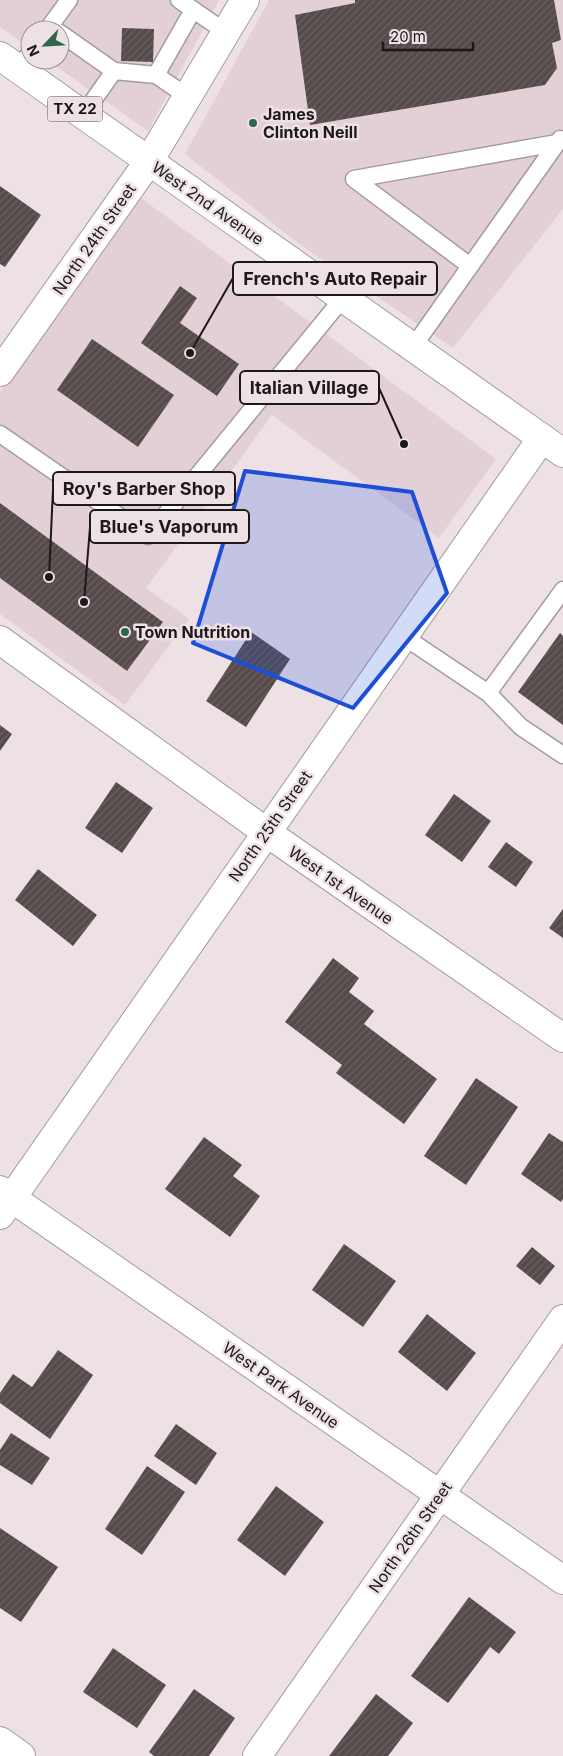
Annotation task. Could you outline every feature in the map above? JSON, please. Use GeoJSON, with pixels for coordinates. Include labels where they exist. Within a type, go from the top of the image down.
{"type":"FeatureCollection","features":[{"type":"Feature","properties":{"kind":"street","name":"North 24th Street"},"geometry":{"type":"LineString","coordinates":[[0,372],[149,161],[245,0]]}},
{"type":"Feature","properties":{"kind":"street","name":"West 2nd Avenue"},"geometry":{"type":"LineString","coordinates":[[16,60],[83,115],[552,445]]}},
{"type":"Feature","properties":{"kind":"street","name":"North 25th Street"},"geometry":{"type":"LineString","coordinates":[[4,1201],[403,636],[552,445]]}},
{"type":"Feature","properties":{"kind":"street","name":"West 1st Avenue"},"geometry":{"type":"LineString","coordinates":[[0,640],[266,832],[563,1038]]}},
{"type":"Feature","properties":{"kind":"street","name":"West Park Avenue"},"geometry":{"type":"LineString","coordinates":[[4,1201],[563,1580]]}},
{"type":"Feature","properties":{"kind":"street","name":"North 26th Street"},"geometry":{"type":"LineString","coordinates":[[257,1756],[563,1319]]}},
{"type":"Feature","properties":{"kind":"street"},"geometry":{"type":"LineString","coordinates":[[0,1741],[21,1756]]}},
{"type":"Feature","properties":{"kind":"lane"},"geometry":{"type":"LineString","coordinates":[[58,20],[69,0]]}},
{"type":"Feature","properties":{"kind":"lane"},"geometry":{"type":"LineString","coordinates":[[179,0],[227,33]]}},
{"type":"Feature","properties":{"kind":"lane"},"geometry":{"type":"LineString","coordinates":[[156,75],[193,10]]}},
{"type":"Feature","properties":{"kind":"lane"},"geometry":{"type":"LineString","coordinates":[[70,42],[114,72],[156,75],[188,97]]}},
{"type":"Feature","properties":{"kind":"lane"},"geometry":{"type":"LineString","coordinates":[[83,115],[114,72]]}},
{"type":"Feature","properties":{"kind":"lane"},"geometry":{"type":"LineString","coordinates":[[470,266],[354,178],[560,139]]}},
{"type":"Feature","properties":{"kind":"lane"},"geometry":{"type":"LineString","coordinates":[[413,347],[560,139]]}},
{"type":"Feature","properties":{"kind":"lane"},"geometry":{"type":"LineString","coordinates":[[0,434],[148,536],[343,298]]}},
{"type":"Feature","properties":{"kind":"lane"},"geometry":{"type":"LineString","coordinates":[[488,693],[563,590]]}},
{"type":"Feature","properties":{"kind":"lane"},"geometry":{"type":"LineString","coordinates":[[403,636],[488,693],[521,727],[563,755]]}},
{"type":"Feature","properties":{"kind":"highlighted area"},"geometry":{"type":"Polygon","coordinates":[[[245,471],[412,492],[447,593],[353,708],[193,643],[245,471]]]}},
{"type":"Feature","properties":{"kind":"shaded area"},"geometry":{"type":"Polygon","coordinates":[[[0,0],[219,0],[148,131],[61,70],[70,70],[70,20],[20,20],[20,41],[0,27],[0,0]]]}},
{"type":"Feature","properties":{"kind":"shaded area"},"geometry":{"type":"Polygon","coordinates":[[[269,0],[563,0],[563,209],[453,348],[299,244],[185,154],[269,0]]]}},
{"type":"Feature","properties":{"kind":"shaded area"},"geometry":{"type":"Polygon","coordinates":[[[141,198],[496,459],[439,538],[272,415],[146,588],[189,619],[125,705],[0,614],[0,392],[141,198]]]}},
{"type":"Feature","properties":{"kind":"building"},"geometry":{"type":"Polygon","coordinates":[[[355,0],[554,0],[561,40],[552,43],[557,68],[545,85],[310,125],[295,15],[355,3],[355,0]]]}},
{"type":"Feature","properties":{"kind":"building"},"geometry":{"type":"Polygon","coordinates":[[[122,28],[154,29],[153,62],[121,61],[122,28]]]}},
{"type":"Feature","properties":{"kind":"building"},"geometry":{"type":"Polygon","coordinates":[[[0,186],[41,215],[5,267],[0,264],[0,186]]]}},
{"type":"Feature","properties":{"kind":"building"},"geometry":{"type":"Polygon","coordinates":[[[180,286],[197,298],[180,323],[239,364],[217,396],[141,343],[180,286]]]}},
{"type":"Feature","properties":{"kind":"building"},"geometry":{"type":"Polygon","coordinates":[[[92,339],[174,395],[138,447],[57,390],[92,339]]]}},
{"type":"Feature","properties":{"kind":"building"},"geometry":{"type":"Polygon","coordinates":[[[0,503],[163,622],[127,671],[0,578],[0,503]]]}},
{"type":"Feature","properties":{"kind":"building"},"geometry":{"type":"Polygon","coordinates":[[[251,632],[290,659],[246,727],[206,701],[251,632]]]}},
{"type":"Feature","properties":{"kind":"building"},"geometry":{"type":"Polygon","coordinates":[[[560,633],[563,636],[563,725],[518,692],[560,633]]]}},
{"type":"Feature","properties":{"kind":"building"},"geometry":{"type":"Polygon","coordinates":[[[0,725],[12,734],[0,751],[0,725]]]}},
{"type":"Feature","properties":{"kind":"building"},"geometry":{"type":"Polygon","coordinates":[[[116,782],[153,808],[122,853],[85,828],[116,782]]]}},
{"type":"Feature","properties":{"kind":"building"},"geometry":{"type":"Polygon","coordinates":[[[454,794],[491,821],[462,862],[425,835],[454,794]]]}},
{"type":"Feature","properties":{"kind":"building"},"geometry":{"type":"Polygon","coordinates":[[[506,842],[533,862],[516,887],[488,867],[506,842]]]}},
{"type":"Feature","properties":{"kind":"building"},"geometry":{"type":"Polygon","coordinates":[[[38,869],[97,915],[73,946],[15,900],[38,869]]]}},
{"type":"Feature","properties":{"kind":"building"},"geometry":{"type":"Polygon","coordinates":[[[563,909],[563,938],[549,928],[563,909]]]}},
{"type":"Feature","properties":{"kind":"building"},"geometry":{"type":"Polygon","coordinates":[[[333,958],[359,978],[349,992],[374,1011],[364,1024],[437,1079],[404,1124],[336,1073],[342,1065],[285,1022],[333,958]]]}},
{"type":"Feature","properties":{"kind":"building"},"geometry":{"type":"Polygon","coordinates":[[[476,1078],[518,1107],[466,1185],[424,1156],[476,1078]]]}},
{"type":"Feature","properties":{"kind":"building"},"geometry":{"type":"Polygon","coordinates":[[[549,1133],[563,1142],[563,1199],[561,1202],[521,1174],[549,1133]]]}},
{"type":"Feature","properties":{"kind":"building"},"geometry":{"type":"Polygon","coordinates":[[[204,1137],[242,1165],[233,1176],[260,1196],[230,1237],[165,1189],[204,1137]]]}},
{"type":"Feature","properties":{"kind":"building"},"geometry":{"type":"Polygon","coordinates":[[[344,1244],[396,1281],[363,1327],[312,1290],[344,1244]]]}},
{"type":"Feature","properties":{"kind":"building"},"geometry":{"type":"Polygon","coordinates":[[[532,1247],[555,1266],[540,1285],[516,1266],[532,1247]]]}},
{"type":"Feature","properties":{"kind":"building"},"geometry":{"type":"Polygon","coordinates":[[[427,1314],[476,1353],[447,1391],[398,1352],[427,1314]]]}},
{"type":"Feature","properties":{"kind":"building"},"geometry":{"type":"Polygon","coordinates":[[[58,1350],[93,1375],[50,1439],[0,1403],[0,1393],[13,1374],[32,1387],[58,1350]]]}},
{"type":"Feature","properties":{"kind":"building"},"geometry":{"type":"Polygon","coordinates":[[[176,1424],[217,1453],[196,1485],[154,1456],[176,1424]]]}},
{"type":"Feature","properties":{"kind":"building"},"geometry":{"type":"Polygon","coordinates":[[[11,1433],[50,1458],[32,1485],[0,1465],[0,1450],[11,1433]]]}},
{"type":"Feature","properties":{"kind":"building"},"geometry":{"type":"Polygon","coordinates":[[[147,1466],[185,1492],[142,1555],[105,1529],[147,1466]]]}},
{"type":"Feature","properties":{"kind":"building"},"geometry":{"type":"Polygon","coordinates":[[[276,1486],[324,1522],[285,1576],[237,1540],[276,1486]]]}},
{"type":"Feature","properties":{"kind":"building"},"geometry":{"type":"Polygon","coordinates":[[[0,1528],[58,1567],[21,1622],[0,1608],[0,1528]]]}},
{"type":"Feature","properties":{"kind":"building"},"geometry":{"type":"Polygon","coordinates":[[[469,1597],[516,1632],[499,1654],[490,1647],[448,1703],[411,1676],[469,1597]]]}},
{"type":"Feature","properties":{"kind":"building"},"geometry":{"type":"Polygon","coordinates":[[[113,1648],[166,1685],[137,1728],[83,1692],[113,1648]]]}},
{"type":"Feature","properties":{"kind":"building"},"geometry":{"type":"Polygon","coordinates":[[[194,1689],[235,1718],[209,1756],[154,1756],[149,1752],[194,1689]]]}},
{"type":"Feature","properties":{"kind":"building"},"geometry":{"type":"Polygon","coordinates":[[[376,1694],[413,1723],[388,1756],[329,1756],[376,1694]]]}},
{"type":"Feature","properties":{"kind":"place","name":"James Clinton Neill"},"geometry":{"type":"Point","coordinates":[253,123]}},
{"type":"Feature","properties":{"kind":"place","name":"French's Auto Repair"},"geometry":{"type":"Point","coordinates":[190,353]}},
{"type":"Feature","properties":{"kind":"place","name":"Italian Village"},"geometry":{"type":"Point","coordinates":[404,444]}},
{"type":"Feature","properties":{"kind":"place","name":"Roy's Barber Shop"},"geometry":{"type":"Point","coordinates":[49,577]}},
{"type":"Feature","properties":{"kind":"place","name":"Blue's Vaporum"},"geometry":{"type":"Point","coordinates":[84,602]}},
{"type":"Feature","properties":{"kind":"place","name":"Town Nutrition"},"geometry":{"type":"Point","coordinates":[125,632]}}]}
